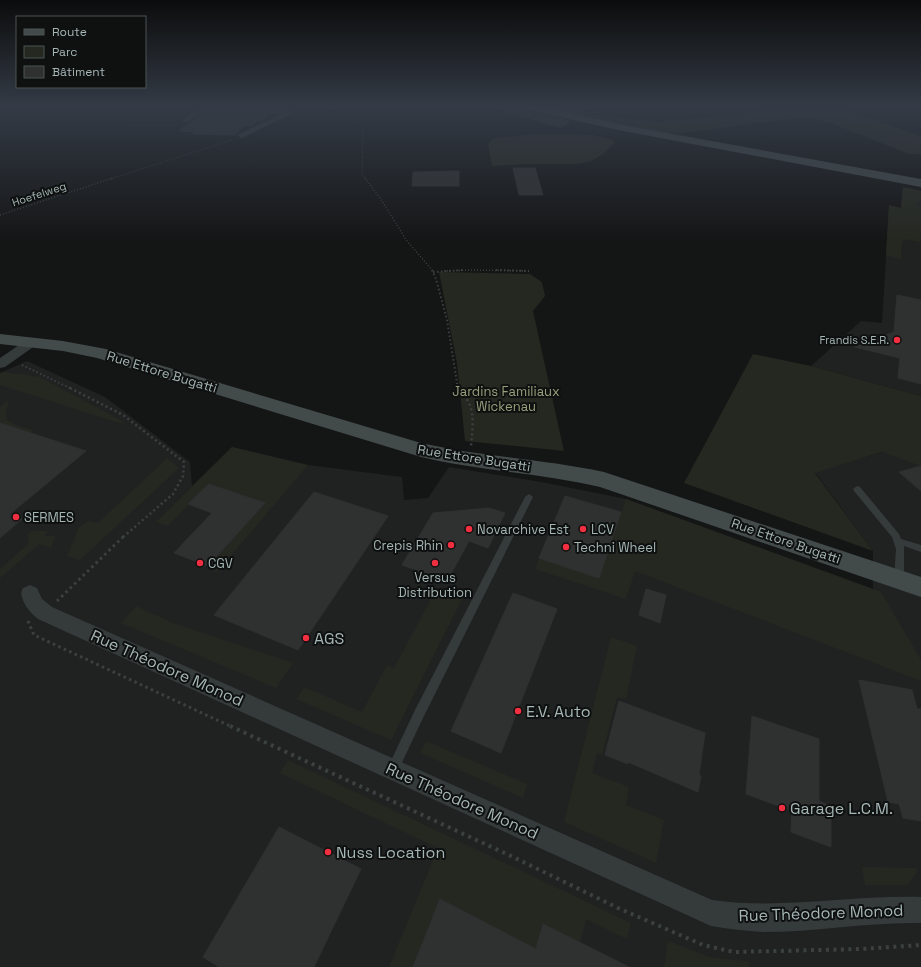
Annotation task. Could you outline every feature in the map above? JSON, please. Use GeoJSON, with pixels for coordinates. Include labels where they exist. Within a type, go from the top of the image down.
{"type":"FeatureCollection","features":[{"type":"Feature","properties":{"kind":"main road"},"geometry":{"type":"LineString","coordinates":[[744,151],[921,183]]}},
{"type":"Feature","properties":{"kind":"main road"},"geometry":{"type":"LineString","coordinates":[[824,166],[921,186]]}},
{"type":"Feature","properties":{"kind":"main road","name":"Rue Ettore Bugatti"},"geometry":{"type":"LineString","coordinates":[[0,339],[69,347],[100,353],[394,443],[432,453],[475,460],[559,470],[604,480],[921,587]]}},
{"type":"Feature","properties":{"kind":"street"},"geometry":{"type":"LineString","coordinates":[[4,362],[32,342]]}},
{"type":"Feature","properties":{"kind":"street","name":"Rue Théodore Monod"},"geometry":{"type":"LineString","coordinates":[[30,593],[32,601],[36,607],[45,613],[711,913],[726,916],[763,919],[892,910],[921,910]]}},
{"type":"Feature","properties":{"kind":"lane"},"geometry":{"type":"LineString","coordinates":[[857,489],[894,531],[900,549],[899,579]]}},
{"type":"Feature","properties":{"kind":"lane"},"geometry":{"type":"LineString","coordinates":[[393,770],[419,714],[529,497]]}},
{"type":"Feature","properties":{"kind":"lane"},"geometry":{"type":"LineString","coordinates":[[898,541],[921,549]]}},
{"type":"Feature","properties":{"kind":"path","name":"Hoefelweg"},"geometry":{"type":"LineString","coordinates":[[0,215],[198,151]]}},
{"type":"Feature","properties":{"kind":"path"},"geometry":{"type":"LineString","coordinates":[[363,151],[362,166],[364,176],[382,200],[407,241],[433,272],[436,279],[447,320],[459,392],[468,401],[470,406],[472,432],[471,447],[464,445]]}},
{"type":"Feature","properties":{"kind":"path"},"geometry":{"type":"LineString","coordinates":[[433,272],[472,270],[529,271]]}},
{"type":"Feature","properties":{"kind":"path"},"geometry":{"type":"LineString","coordinates":[[4,362],[57,380],[123,415],[184,462],[185,469],[183,476],[173,494],[108,550],[45,613]]}},
{"type":"Feature","properties":{"kind":"shaded area"},"geometry":{"type":"Polygon","coordinates":[[[903,187],[921,191],[921,396],[811,366],[861,321],[882,323],[889,205],[901,208],[903,187]]]}},
{"type":"Feature","properties":{"kind":"shaded area"},"geometry":{"type":"Polygon","coordinates":[[[27,361],[105,397],[190,462],[192,486],[232,447],[308,465],[402,477],[404,500],[428,498],[449,467],[541,482],[626,499],[873,589],[873,551],[815,472],[883,452],[921,433],[921,967],[0,967],[0,373],[27,361]]]}},
{"type":"Feature","properties":{"kind":"green space"},"geometry":{"type":"Polygon","coordinates":[[[489,151],[607,151],[598,158],[580,163],[492,166],[489,151]]]}},
{"type":"Feature","properties":{"kind":"green space"},"geometry":{"type":"Polygon","coordinates":[[[902,151],[921,151],[921,154],[909,154],[902,151]]]}},
{"type":"Feature","properties":{"kind":"green space"},"geometry":{"type":"Polygon","coordinates":[[[903,187],[921,191],[921,199],[917,204],[921,208],[921,242],[903,239],[901,251],[902,259],[886,255],[889,205],[901,208],[903,187]]]}},
{"type":"Feature","properties":{"kind":"green space","name":"Jardins Familiaux Wickenau"},"geometry":{"type":"Polygon","coordinates":[[[439,272],[530,274],[542,282],[545,296],[533,311],[564,451],[465,441],[457,363],[439,272]]]}},
{"type":"Feature","properties":{"kind":"green space"},"geometry":{"type":"Polygon","coordinates":[[[753,354],[811,366],[921,396],[921,466],[882,452],[815,473],[873,551],[684,483],[753,354]]]}},
{"type":"Feature","properties":{"kind":"green space"},"geometry":{"type":"Polygon","coordinates":[[[3,372],[40,377],[126,423],[116,422],[0,385],[0,373],[3,372]]]}},
{"type":"Feature","properties":{"kind":"green space"},"geometry":{"type":"Polygon","coordinates":[[[7,401],[9,402],[6,412],[7,420],[16,425],[34,430],[30,433],[0,423],[0,406],[7,401]]]}},
{"type":"Feature","properties":{"kind":"green space"},"geometry":{"type":"Polygon","coordinates":[[[232,447],[308,465],[217,572],[207,568],[264,503],[209,484],[167,526],[156,522],[232,447]]]}},
{"type":"Feature","properties":{"kind":"green space"},"geometry":{"type":"Polygon","coordinates":[[[167,458],[179,468],[80,560],[67,556],[79,527],[88,521],[98,523],[167,458]]]}},
{"type":"Feature","properties":{"kind":"green space"},"geometry":{"type":"Polygon","coordinates":[[[626,499],[881,592],[921,660],[921,681],[635,571],[626,599],[535,569],[539,558],[599,577],[626,499]]]}},
{"type":"Feature","properties":{"kind":"green space"},"geometry":{"type":"Polygon","coordinates":[[[31,531],[48,531],[45,536],[55,536],[51,548],[39,544],[0,578],[0,569],[29,543],[27,534],[31,531]]]}},
{"type":"Feature","properties":{"kind":"green space"},"geometry":{"type":"Polygon","coordinates":[[[436,590],[462,599],[391,740],[296,699],[304,687],[362,712],[387,665],[394,668],[436,590]]]}},
{"type":"Feature","properties":{"kind":"green space"},"geometry":{"type":"Polygon","coordinates":[[[136,606],[173,623],[293,663],[276,688],[121,623],[136,606]]]}},
{"type":"Feature","properties":{"kind":"green space"},"geometry":{"type":"Polygon","coordinates":[[[611,637],[637,646],[626,699],[617,697],[602,755],[597,753],[592,773],[629,787],[626,805],[664,820],[656,863],[564,822],[611,637]]]}},
{"type":"Feature","properties":{"kind":"green space"},"geometry":{"type":"Polygon","coordinates":[[[426,741],[527,784],[523,798],[420,753],[426,741]]]}},
{"type":"Feature","properties":{"kind":"green space"},"geometry":{"type":"Polygon","coordinates":[[[288,760],[631,923],[627,939],[586,919],[580,943],[543,924],[536,949],[440,899],[413,967],[389,967],[438,848],[280,773],[288,760]]]}},
{"type":"Feature","properties":{"kind":"green space"},"geometry":{"type":"Polygon","coordinates":[[[862,867],[916,868],[917,872],[908,885],[865,885],[862,867]]]}},
{"type":"Feature","properties":{"kind":"green space"},"geometry":{"type":"Polygon","coordinates":[[[668,941],[712,958],[748,961],[750,967],[664,967],[668,941]]]}},
{"type":"Feature","properties":{"kind":"building"},"geometry":{"type":"Polygon","coordinates":[[[513,168],[535,168],[543,195],[519,195],[513,168]]]}},
{"type":"Feature","properties":{"kind":"building"},"geometry":{"type":"Polygon","coordinates":[[[459,171],[459,186],[412,186],[413,172],[459,171]]]}},
{"type":"Feature","properties":{"kind":"building","name":"Frandis S.E.R."},"geometry":{"type":"Polygon","coordinates":[[[897,295],[921,300],[921,384],[898,378],[900,358],[855,347],[894,332],[897,295]]]}},
{"type":"Feature","properties":{"kind":"building"},"geometry":{"type":"Polygon","coordinates":[[[0,423],[86,451],[10,514],[22,519],[0,538],[0,423]]]}},
{"type":"Feature","properties":{"kind":"building"},"geometry":{"type":"Polygon","coordinates":[[[921,466],[921,491],[899,472],[921,466]]]}},
{"type":"Feature","properties":{"kind":"building"},"geometry":{"type":"Polygon","coordinates":[[[209,484],[265,503],[208,566],[174,553],[212,513],[188,504],[209,484]]]}},
{"type":"Feature","properties":{"kind":"building"},"geometry":{"type":"Polygon","coordinates":[[[314,492],[388,516],[298,650],[214,615],[314,492]]]}},
{"type":"Feature","properties":{"kind":"building"},"geometry":{"type":"Polygon","coordinates":[[[565,496],[621,512],[599,578],[539,558],[565,496]]]}},
{"type":"Feature","properties":{"kind":"building"},"geometry":{"type":"Polygon","coordinates":[[[489,508],[505,513],[488,548],[469,541],[447,581],[402,565],[433,513],[489,508]]]}},
{"type":"Feature","properties":{"kind":"building"},"geometry":{"type":"Polygon","coordinates":[[[646,589],[666,595],[660,623],[639,615],[646,589]]]}},
{"type":"Feature","properties":{"kind":"building"},"geometry":{"type":"Polygon","coordinates":[[[513,593],[557,609],[501,753],[451,731],[513,593]]]}},
{"type":"Feature","properties":{"kind":"building"},"geometry":{"type":"Polygon","coordinates":[[[859,680],[912,690],[917,709],[921,709],[921,821],[903,818],[899,804],[888,802],[859,680]]]}},
{"type":"Feature","properties":{"kind":"building"},"geometry":{"type":"Polygon","coordinates":[[[619,701],[705,733],[698,792],[628,762],[628,764],[605,755],[619,701]]]}},
{"type":"Feature","properties":{"kind":"building"},"geometry":{"type":"Polygon","coordinates":[[[752,716],[819,739],[819,801],[831,806],[831,847],[791,832],[792,811],[746,794],[752,716]]]}},
{"type":"Feature","properties":{"kind":"building"},"geometry":{"type":"Polygon","coordinates":[[[279,827],[361,869],[314,967],[219,967],[203,957],[279,827]]]}},
{"type":"Feature","properties":{"kind":"building"},"geometry":{"type":"Polygon","coordinates":[[[440,899],[536,949],[543,924],[629,967],[413,967],[440,899]]]}},
{"type":"Feature","properties":{"kind":"place","name":"Frandis S.E.R."},"geometry":{"type":"Point","coordinates":[897,340]}},
{"type":"Feature","properties":{"kind":"place","name":"SERMES"},"geometry":{"type":"Point","coordinates":[16,517]}},
{"type":"Feature","properties":{"kind":"place","name":"Novarchive Est"},"geometry":{"type":"Point","coordinates":[469,529]}},
{"type":"Feature","properties":{"kind":"place","name":"LCV"},"geometry":{"type":"Point","coordinates":[583,529]}},
{"type":"Feature","properties":{"kind":"place","name":"Crepis Rhin"},"geometry":{"type":"Point","coordinates":[451,545]}},
{"type":"Feature","properties":{"kind":"place","name":"Techni Wheel"},"geometry":{"type":"Point","coordinates":[566,547]}},
{"type":"Feature","properties":{"kind":"place","name":"CGV"},"geometry":{"type":"Point","coordinates":[200,563]}},
{"type":"Feature","properties":{"kind":"place","name":"Versus Distribution"},"geometry":{"type":"Point","coordinates":[435,563]}},
{"type":"Feature","properties":{"kind":"place","name":"AGS"},"geometry":{"type":"Point","coordinates":[306,638]}},
{"type":"Feature","properties":{"kind":"place","name":"E.V. Auto"},"geometry":{"type":"Point","coordinates":[518,711]}},
{"type":"Feature","properties":{"kind":"place","name":"Garage L.C.M."},"geometry":{"type":"Point","coordinates":[782,808]}},
{"type":"Feature","properties":{"kind":"place","name":"Nuss Location"},"geometry":{"type":"Point","coordinates":[328,852]}}]}
